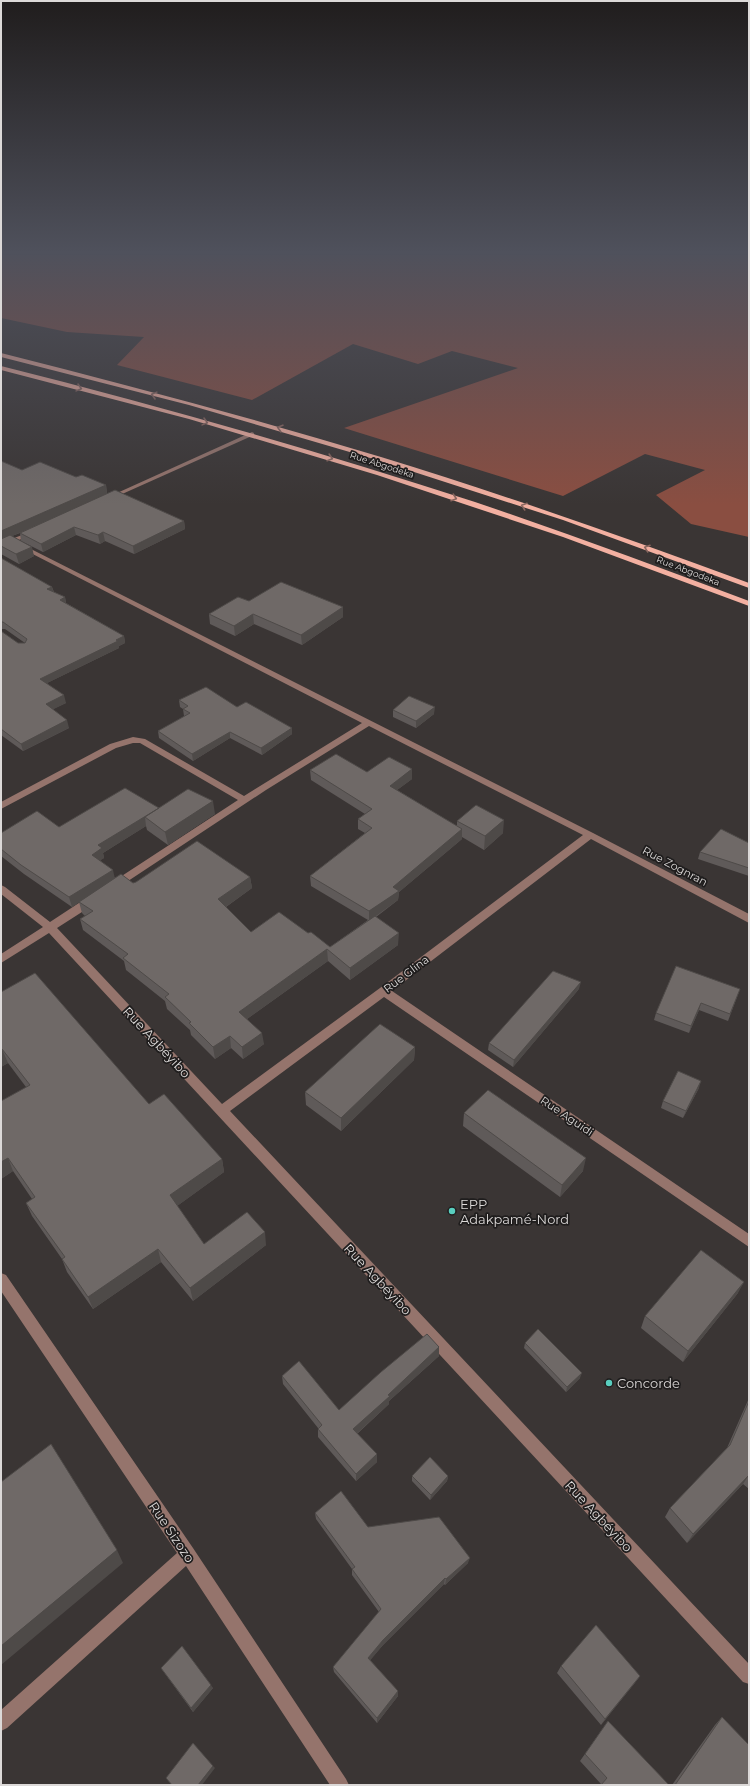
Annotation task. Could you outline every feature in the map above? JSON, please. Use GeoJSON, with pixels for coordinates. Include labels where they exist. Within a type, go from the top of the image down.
{"type":"FeatureCollection","features":[{"type":"Feature","properties":{"kind":"main road","name":"Rue Abgodeka"},"geometry":{"type":"LineString","coordinates":[[1,355],[269,425],[356,451],[589,528],[692,564],[749,586]]}},
{"type":"Feature","properties":{"kind":"main road","name":"Rue Abgodeka"},"geometry":{"type":"LineString","coordinates":[[1,368],[252,434],[348,463],[673,574],[749,604]]}},
{"type":"Feature","properties":{"kind":"street"},"geometry":{"type":"LineString","coordinates":[[100,502],[252,434]]}},
{"type":"Feature","properties":{"kind":"street"},"geometry":{"type":"LineString","coordinates":[[1,546],[42,528]]}},
{"type":"Feature","properties":{"kind":"street","name":"Rue Zognran"},"geometry":{"type":"LineString","coordinates":[[13,541],[590,835],[749,920]]}},
{"type":"Feature","properties":{"kind":"street"},"geometry":{"type":"LineString","coordinates":[[1,959],[202,830],[244,800],[369,722]]}},
{"type":"Feature","properties":{"kind":"street"},"geometry":{"type":"LineString","coordinates":[[1,806],[113,746],[133,740],[142,741],[163,752],[244,800]]}},
{"type":"Feature","properties":{"kind":"street","name":"Rue Glina"},"geometry":{"type":"LineString","coordinates":[[221,1111],[384,991],[590,835]]}},
{"type":"Feature","properties":{"kind":"street","name":"Rue Agbéyibo"},"geometry":{"type":"LineString","coordinates":[[1,889],[50,927],[749,1676]]}},
{"type":"Feature","properties":{"kind":"street","name":"Rue Aguidi"},"geometry":{"type":"LineString","coordinates":[[384,991],[749,1241]]}},
{"type":"Feature","properties":{"kind":"street","name":"Rue Sizozo"},"geometry":{"type":"LineString","coordinates":[[1,1279],[187,1554],[340,1785]]}},
{"type":"Feature","properties":{"kind":"street"},"geometry":{"type":"LineString","coordinates":[[1,1722],[187,1554]]}},
{"type":"Feature","properties":{"kind":"shaded area"},"geometry":{"type":"Polygon","coordinates":[[[143,338],[749,338],[749,537],[691,524],[656,495],[705,470],[645,454],[563,496],[344,428],[518,368],[452,351],[418,364],[353,344],[252,400],[117,365],[143,338]]]}},
{"type":"Feature","properties":{"kind":"building"},"geometry":{"type":"Polygon","coordinates":[[[1,461],[22,470],[40,462],[76,477],[82,475],[106,485],[1,531],[1,461]]]}},
{"type":"Feature","properties":{"kind":"building"},"geometry":{"type":"Polygon","coordinates":[[[115,490],[184,521],[133,546],[103,532],[98,535],[74,527],[41,544],[20,533],[115,490]]]}},
{"type":"Feature","properties":{"kind":"building"},"geometry":{"type":"Polygon","coordinates":[[[10,535],[32,547],[16,554],[1,546],[1,539],[10,535]]]}},
{"type":"Feature","properties":{"kind":"building"},"geometry":{"type":"Polygon","coordinates":[[[1,558],[52,587],[47,589],[65,597],[60,600],[124,636],[116,640],[118,641],[40,679],[64,695],[46,704],[67,720],[21,744],[1,729],[1,631],[18,643],[25,643],[27,639],[1,622],[1,558]]]}},
{"type":"Feature","properties":{"kind":"building"},"geometry":{"type":"Polygon","coordinates":[[[281,582],[343,607],[301,635],[253,614],[234,626],[209,614],[238,597],[249,601],[281,582]]]}},
{"type":"Feature","properties":{"kind":"building"},"geometry":{"type":"Polygon","coordinates":[[[206,687],[237,707],[246,702],[292,728],[261,748],[230,732],[192,754],[158,731],[190,713],[183,709],[188,706],[179,700],[206,687]]]}},
{"type":"Feature","properties":{"kind":"building"},"geometry":{"type":"Polygon","coordinates":[[[409,696],[435,707],[416,721],[393,710],[409,696]]]}},
{"type":"Feature","properties":{"kind":"building"},"geometry":{"type":"Polygon","coordinates":[[[336,754],[367,772],[389,757],[412,769],[390,786],[462,829],[393,887],[399,891],[369,911],[310,876],[372,828],[358,819],[372,809],[310,770],[336,754]]]}},
{"type":"Feature","properties":{"kind":"building"},"geometry":{"type":"Polygon","coordinates":[[[125,788],[159,808],[98,845],[102,848],[92,855],[113,870],[69,897],[21,865],[1,849],[1,833],[37,811],[59,827],[125,788]]]}},
{"type":"Feature","properties":{"kind":"building"},"geometry":{"type":"Polygon","coordinates":[[[188,789],[213,801],[165,832],[145,817],[188,789]]]}},
{"type":"Feature","properties":{"kind":"building"},"geometry":{"type":"Polygon","coordinates":[[[476,805],[504,820],[485,836],[457,821],[476,805]]]}},
{"type":"Feature","properties":{"kind":"building"},"geometry":{"type":"Polygon","coordinates":[[[721,829],[749,843],[749,868],[700,852],[721,829]]]}},
{"type":"Feature","properties":{"kind":"building"},"geometry":{"type":"Polygon","coordinates":[[[197,841],[250,877],[218,899],[251,932],[279,912],[308,933],[311,932],[330,947],[375,916],[399,933],[350,968],[327,949],[239,1012],[262,1033],[242,1047],[230,1036],[213,1047],[189,1023],[191,1022],[165,997],[169,994],[123,958],[128,954],[80,919],[93,911],[79,902],[121,874],[133,883],[136,882],[197,841]]]}},
{"type":"Feature","properties":{"kind":"building"},"geometry":{"type":"Polygon","coordinates":[[[676,966],[740,989],[730,1014],[701,1003],[691,1026],[656,1013],[676,966]]]}},
{"type":"Feature","properties":{"kind":"building"},"geometry":{"type":"Polygon","coordinates":[[[553,971],[581,982],[514,1060],[489,1043],[553,971]]]}},
{"type":"Feature","properties":{"kind":"building"},"geometry":{"type":"Polygon","coordinates":[[[35,973],[149,1104],[164,1094],[222,1159],[170,1195],[204,1244],[247,1212],[265,1232],[190,1288],[158,1249],[88,1297],[62,1259],[65,1257],[26,1203],[35,1197],[8,1158],[1,1162],[1,1101],[30,1085],[2,1049],[1,1050],[1,992],[35,973]]]}},
{"type":"Feature","properties":{"kind":"building"},"geometry":{"type":"Polygon","coordinates":[[[380,1024],[415,1047],[341,1118],[305,1092],[380,1024]]]}},
{"type":"Feature","properties":{"kind":"building"},"geometry":{"type":"Polygon","coordinates":[[[678,1071],[701,1081],[686,1111],[663,1101],[678,1071]]]}},
{"type":"Feature","properties":{"kind":"building"},"geometry":{"type":"Polygon","coordinates":[[[488,1090],[586,1158],[562,1185],[464,1113],[488,1090]]]}},
{"type":"Feature","properties":{"kind":"building"},"geometry":{"type":"Polygon","coordinates":[[[701,1250],[744,1282],[688,1351],[645,1316],[701,1250]]]}},
{"type":"Feature","properties":{"kind":"building"},"geometry":{"type":"Polygon","coordinates":[[[538,1329],[582,1373],[567,1387],[525,1343],[538,1329]]]}},
{"type":"Feature","properties":{"kind":"building"},"geometry":{"type":"Polygon","coordinates":[[[427,1334],[439,1347],[388,1395],[390,1396],[353,1429],[377,1454],[356,1474],[318,1429],[322,1425],[282,1376],[299,1361],[339,1410],[381,1372],[427,1334]]]}},
{"type":"Feature","properties":{"kind":"building"},"geometry":{"type":"Polygon","coordinates":[[[749,1401],[749,1475],[693,1534],[670,1508],[730,1445],[749,1401]]]}},
{"type":"Feature","properties":{"kind":"building"},"geometry":{"type":"Polygon","coordinates":[[[51,1444],[117,1550],[1,1646],[1,1482],[51,1444]]]}},
{"type":"Feature","properties":{"kind":"building"},"geometry":{"type":"Polygon","coordinates":[[[430,1457],[448,1476],[431,1495],[412,1476],[430,1457]]]}},
{"type":"Feature","properties":{"kind":"building"},"geometry":{"type":"Polygon","coordinates":[[[341,1491],[368,1527],[439,1517],[470,1558],[446,1579],[445,1578],[383,1640],[368,1658],[398,1691],[377,1718],[333,1667],[381,1609],[352,1569],[355,1567],[315,1513],[341,1491]]]}},
{"type":"Feature","properties":{"kind":"building"},"geometry":{"type":"Polygon","coordinates":[[[596,1625],[640,1676],[605,1719],[561,1666],[596,1625]]]}},
{"type":"Feature","properties":{"kind":"building"},"geometry":{"type":"Polygon","coordinates":[[[182,1646],[211,1685],[191,1708],[161,1668],[182,1646]]]}},
{"type":"Feature","properties":{"kind":"building"},"geometry":{"type":"Polygon","coordinates":[[[722,1717],[749,1745],[749,1785],[675,1785],[722,1717]]]}},
{"type":"Feature","properties":{"kind":"building"},"geometry":{"type":"Polygon","coordinates":[[[608,1721],[669,1785],[601,1785],[607,1778],[585,1754],[608,1721]]]}},
{"type":"Feature","properties":{"kind":"building"},"geometry":{"type":"Polygon","coordinates":[[[193,1743],[213,1766],[198,1785],[172,1785],[166,1778],[193,1743]]]}},
{"type":"Feature","properties":{"kind":"place","name":"EPP Adakpamé-Nord"},"geometry":{"type":"Point","coordinates":[452,1211]}},
{"type":"Feature","properties":{"kind":"place","name":"Concorde"},"geometry":{"type":"Point","coordinates":[609,1383]}}]}
